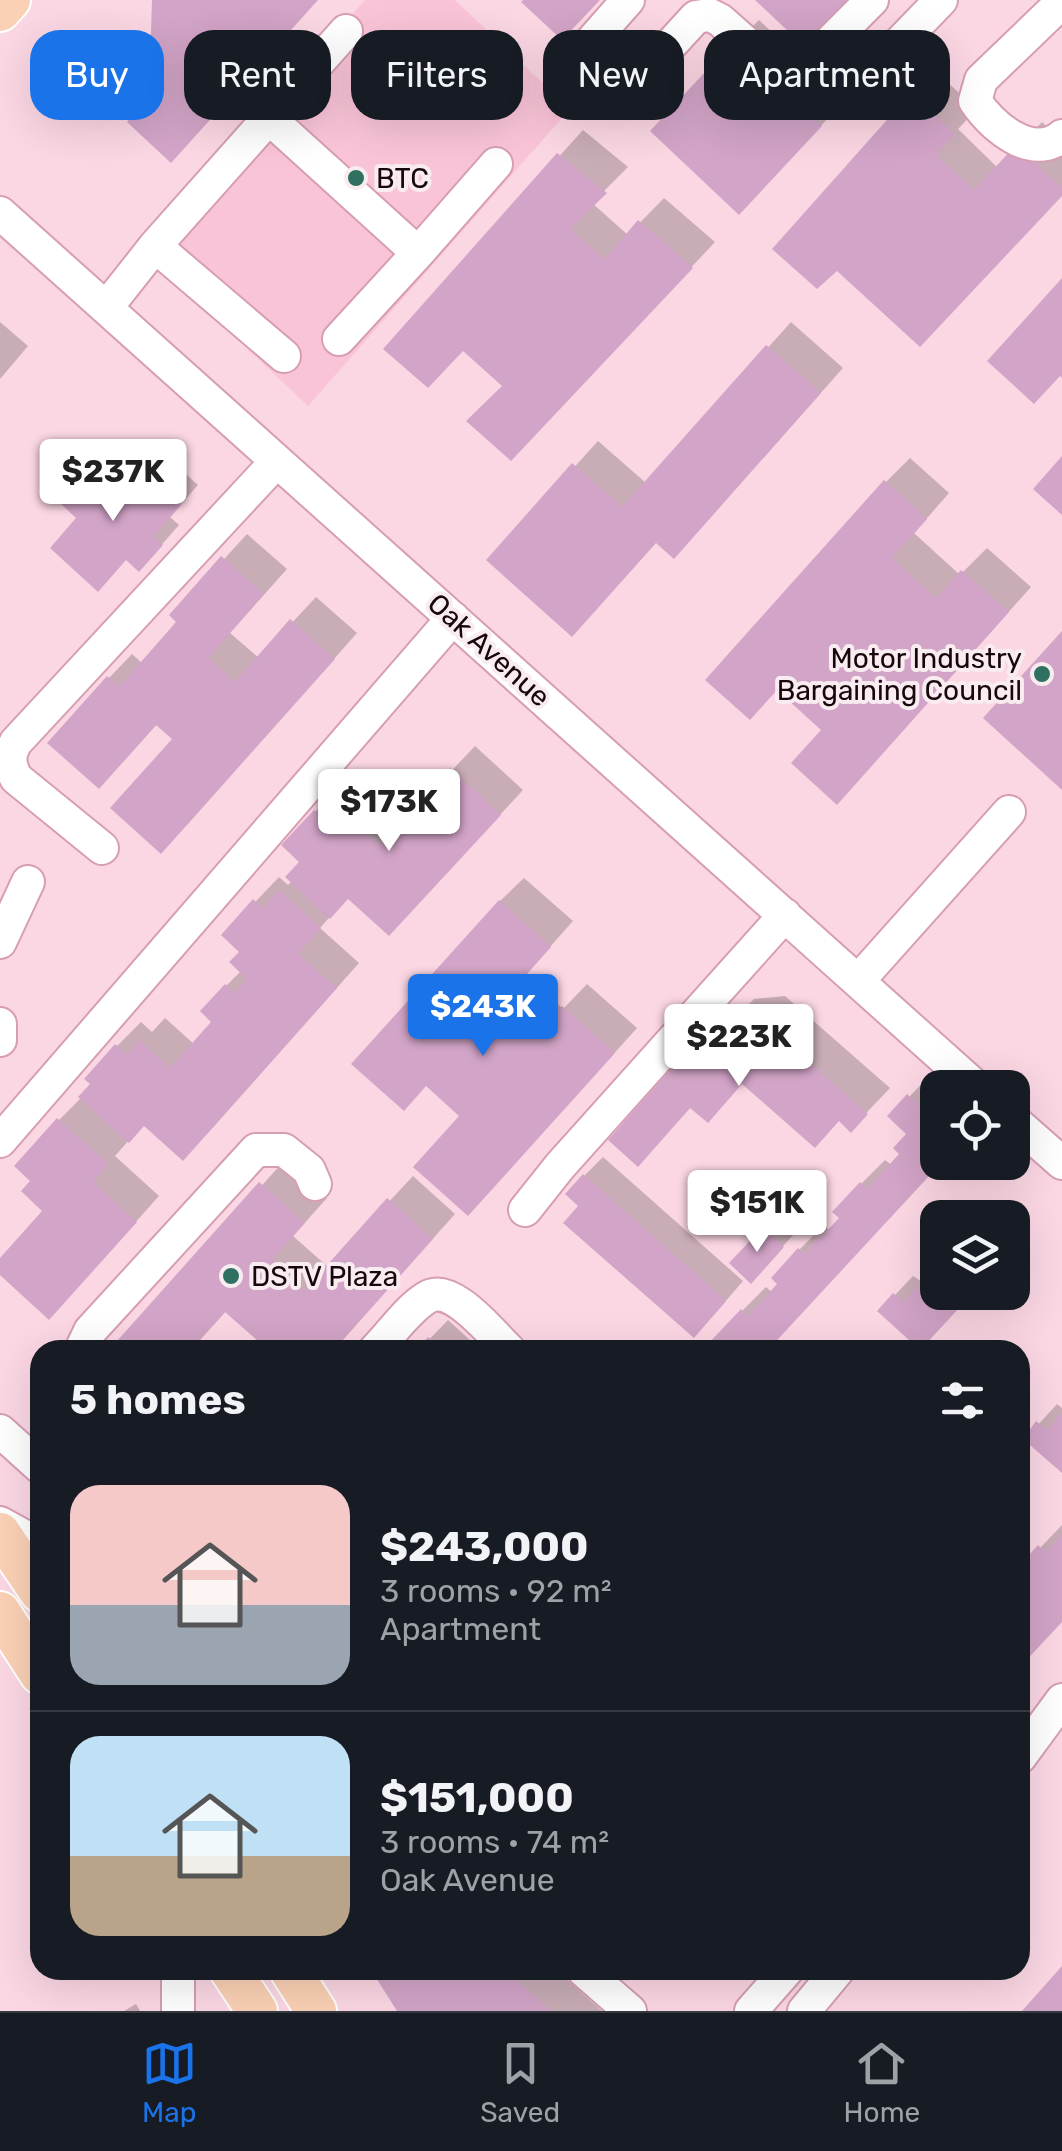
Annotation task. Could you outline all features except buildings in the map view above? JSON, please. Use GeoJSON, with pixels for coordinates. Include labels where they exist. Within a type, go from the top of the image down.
{"type":"FeatureCollection","features":[{"type":"Feature","properties":{"kind":"main road"},"geometry":{"type":"LineString","coordinates":[[0,11],[10,0]]}},
{"type":"Feature","properties":{"kind":"main road"},"geometry":{"type":"LineString","coordinates":[[0,1533],[30,1577]]}},
{"type":"Feature","properties":{"kind":"main road"},"geometry":{"type":"LineString","coordinates":[[0,1612],[30,1658]]}},
{"type":"Feature","properties":{"kind":"main road"},"geometry":{"type":"LineString","coordinates":[[237,1980],[257,2011]]}},
{"type":"Feature","properties":{"kind":"main road"},"geometry":{"type":"LineString","coordinates":[[296,1980],[316,2011]]}},
{"type":"Feature","properties":{"kind":"street"},"geometry":{"type":"LineString","coordinates":[[601,30],[628,0]]}},
{"type":"Feature","properties":{"kind":"street"},"geometry":{"type":"LineString","coordinates":[[842,30],[872,0]]}},
{"type":"Feature","properties":{"kind":"street"},"geometry":{"type":"LineString","coordinates":[[683,30],[696,16],[710,14],[806,96],[830,102],[848,96],[941,0]]}},
{"type":"Feature","properties":{"kind":"street"},"geometry":{"type":"LineString","coordinates":[[1062,2],[981,80],[975,101],[982,112],[1022,143],[1037,146],[1062,136]]}},
{"type":"Feature","properties":{"kind":"street"},"geometry":{"type":"LineString","coordinates":[[331,48],[346,31]]}},
{"type":"Feature","properties":{"kind":"street"},"geometry":{"type":"LineString","coordinates":[[106,308],[155,246],[267,120]]}},
{"type":"Feature","properties":{"kind":"street"},"geometry":{"type":"LineString","coordinates":[[271,120],[418,254]]}},
{"type":"Feature","properties":{"kind":"street"},"geometry":{"type":"LineString","coordinates":[[339,339],[496,164]]}},
{"type":"Feature","properties":{"kind":"street","name":"Oak Avenue"},"geometry":{"type":"LineString","coordinates":[[0,213],[958,1070]]}},
{"type":"Feature","properties":{"kind":"street"},"geometry":{"type":"LineString","coordinates":[[155,246],[284,356]]}},
{"type":"Feature","properties":{"kind":"street"},"geometry":{"type":"LineString","coordinates":[[102,848],[16,778],[10,754],[16,742],[277,461]]}},
{"type":"Feature","properties":{"kind":"street"},"geometry":{"type":"LineString","coordinates":[[0,1141],[452,618]]}},
{"type":"Feature","properties":{"kind":"street"},"geometry":{"type":"LineString","coordinates":[[858,980],[1009,812]]}},
{"type":"Feature","properties":{"kind":"street"},"geometry":{"type":"LineString","coordinates":[[0,942],[28,882]]}},
{"type":"Feature","properties":{"kind":"street"},"geometry":{"type":"LineString","coordinates":[[525,1210],[785,915]]}},
{"type":"Feature","properties":{"kind":"street"},"geometry":{"type":"LineString","coordinates":[[0,1024],[0,1040]]}},
{"type":"Feature","properties":{"kind":"street"},"geometry":{"type":"LineString","coordinates":[[1030,1135],[1062,1163]]}},
{"type":"Feature","properties":{"kind":"street"},"geometry":{"type":"LineString","coordinates":[[86,1340],[90,1331],[256,1150],[284,1150],[309,1170],[315,1184]]}},
{"type":"Feature","properties":{"kind":"street"},"geometry":{"type":"LineString","coordinates":[[385,1340],[428,1296],[441,1294],[458,1301],[499,1340]]}},
{"type":"Feature","properties":{"kind":"street"},"geometry":{"type":"LineString","coordinates":[[0,1431],[30,1457]]}},
{"type":"Feature","properties":{"kind":"street"},"geometry":{"type":"LineString","coordinates":[[0,1523],[30,1540]]}},
{"type":"Feature","properties":{"kind":"street"},"geometry":{"type":"LineString","coordinates":[[1030,1709],[1062,1682]]}},
{"type":"Feature","properties":{"kind":"street"},"geometry":{"type":"LineString","coordinates":[[1030,1743],[1062,1700]]}},
{"type":"Feature","properties":{"kind":"street"},"geometry":{"type":"LineString","coordinates":[[178,1980],[178,2011]]}},
{"type":"Feature","properties":{"kind":"street"},"geometry":{"type":"LineString","coordinates":[[595,1980],[630,2011]]}},
{"type":"Feature","properties":{"kind":"street"},"geometry":{"type":"LineString","coordinates":[[751,2011],[778,1980]]}},
{"type":"Feature","properties":{"kind":"street"},"geometry":{"type":"LineString","coordinates":[[804,2011],[830,1980]]}},
{"type":"Feature","properties":{"kind":"shaded area","name":"BTC"},"geometry":{"type":"Polygon","coordinates":[[[365,0],[455,0],[487,30],[351,30],[351,120],[523,120],[523,64],[543,83],[543,120],[560,120],[308,406],[141,248],[257,120],[331,120],[331,38],[365,0]]]}},
{"type":"Feature","properties":{"kind":"place","name":"BTC"},"geometry":{"type":"Point","coordinates":[356,178]}},
{"type":"Feature","properties":{"kind":"place","name":"Motor Industry Bargaining Council"},"geometry":{"type":"Point","coordinates":[1042,674]}},
{"type":"Feature","properties":{"kind":"place","name":"DSTV Plaza"},"geometry":{"type":"Point","coordinates":[231,1276]}}]}
